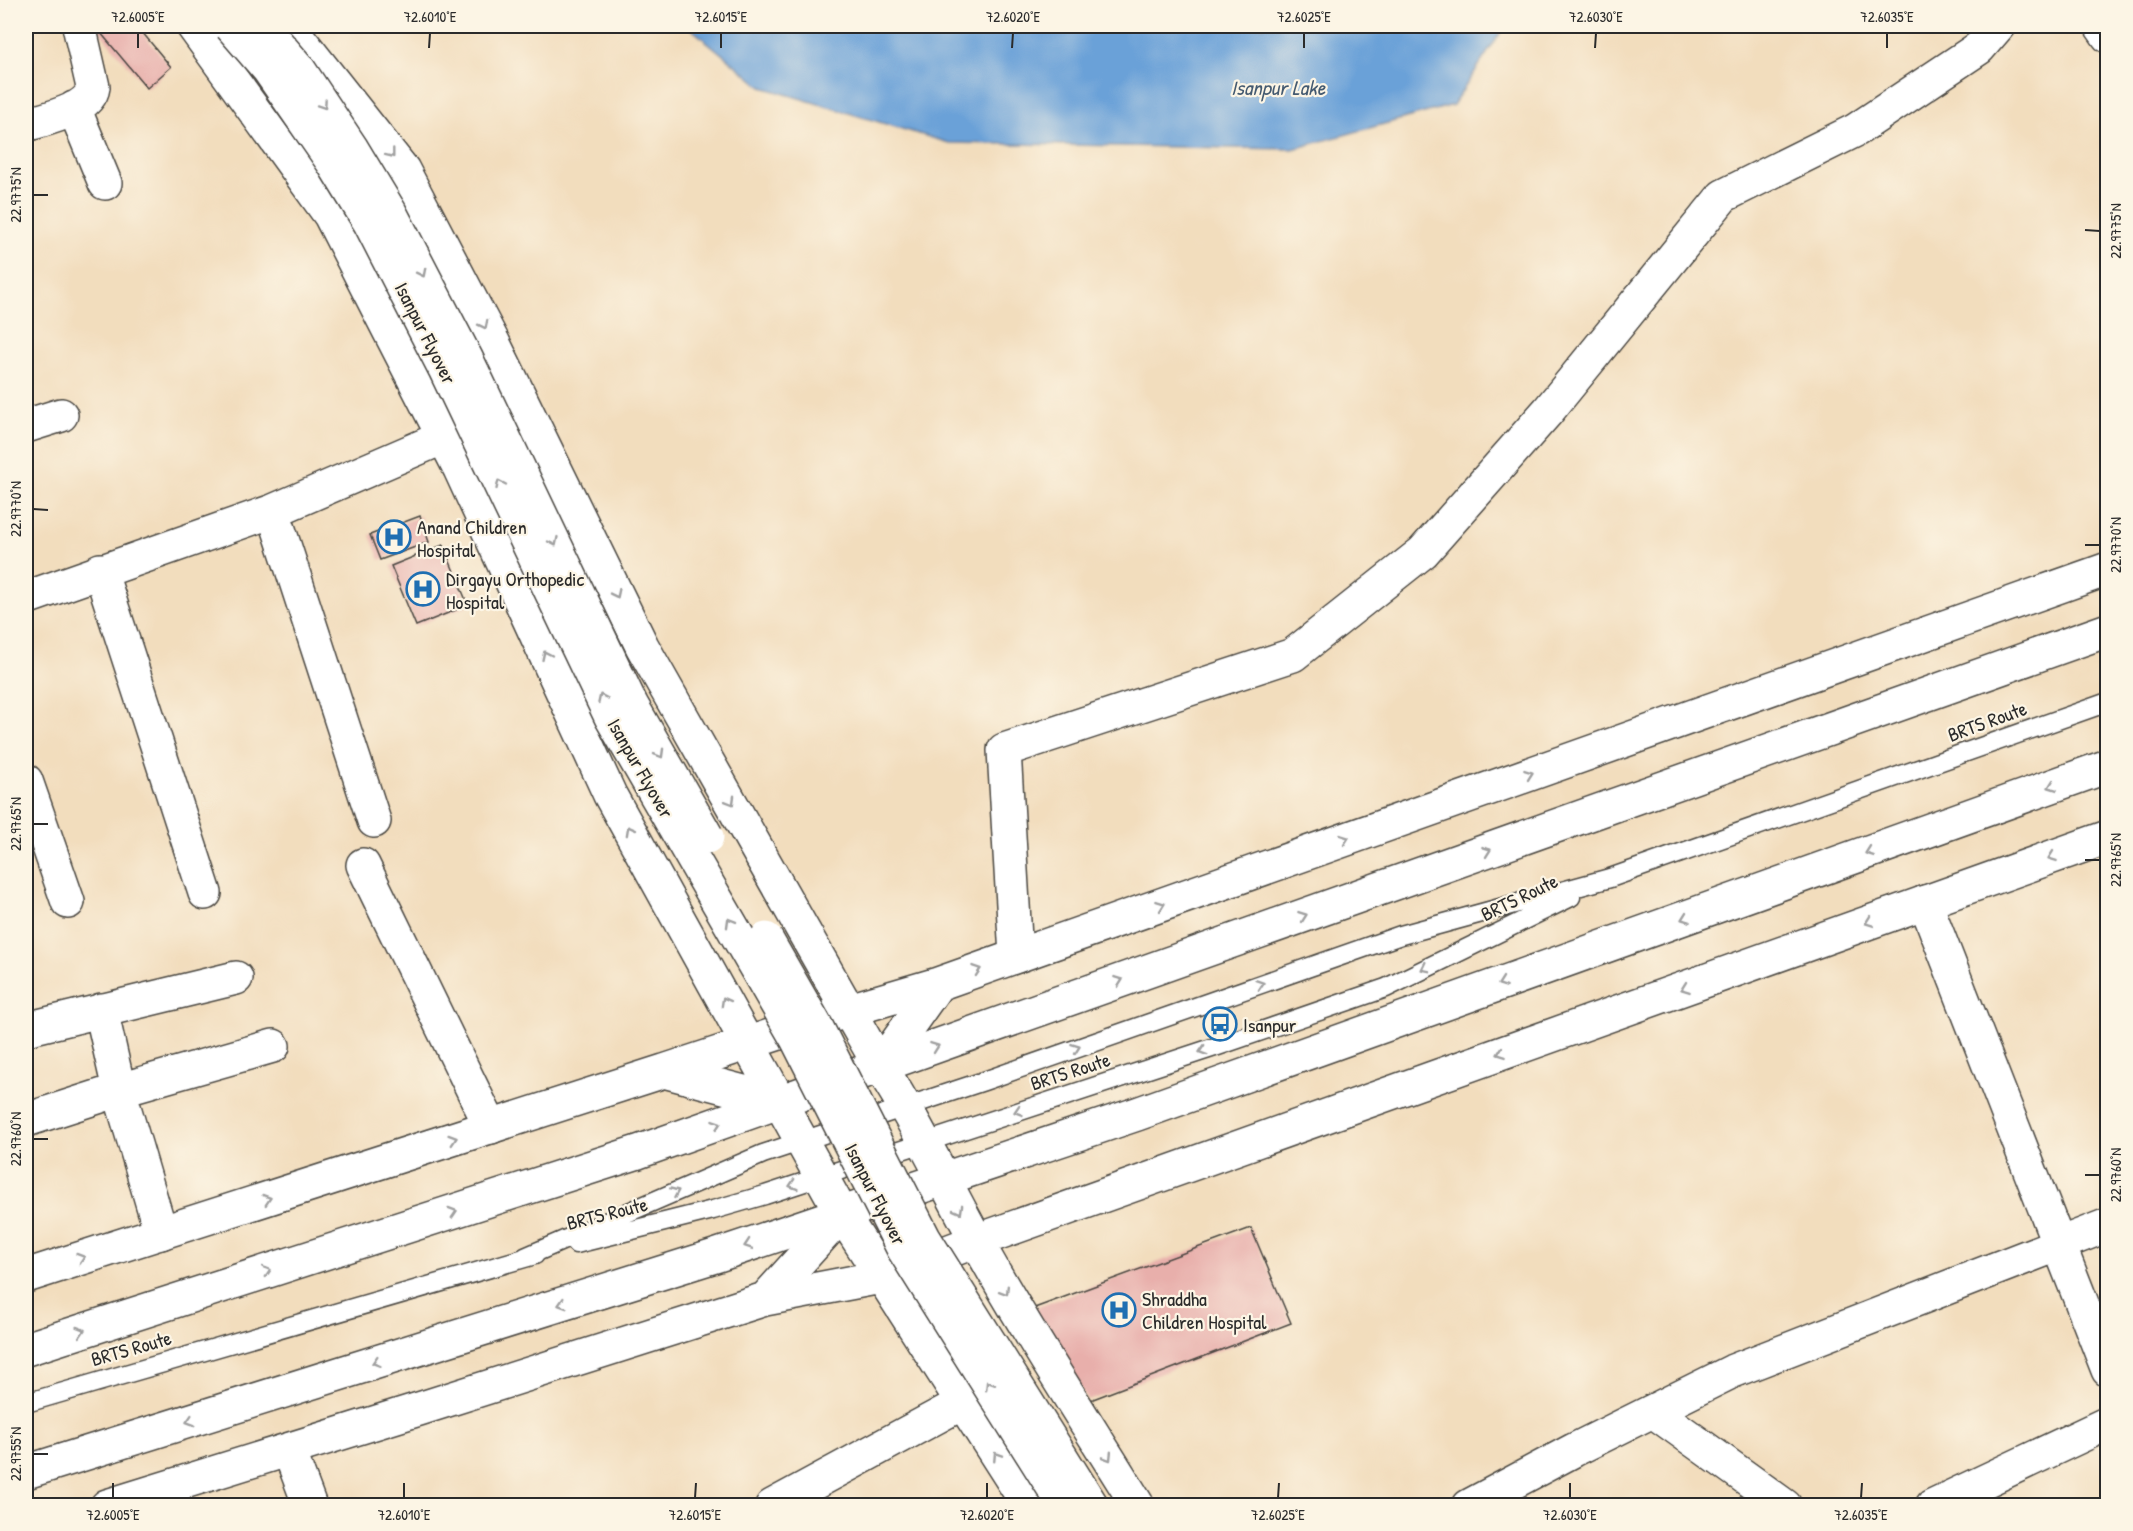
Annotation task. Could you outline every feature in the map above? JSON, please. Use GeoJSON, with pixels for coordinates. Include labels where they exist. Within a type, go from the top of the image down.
{"type":"FeatureCollection","features":[{"type":"Feature","properties":{"kind":"street"},"geometry":{"type":"LineString","coordinates":[[26,125],[74,108],[87,101],[92,94],[93,87],[79,26]]}},
{"type":"Feature","properties":{"kind":"street"},"geometry":{"type":"LineString","coordinates":[[193,26],[330,215],[444,437],[610,795],[842,1214],[1029,1506]]}},
{"type":"Feature","properties":{"kind":"street","name":"Isanpur Flyover"},"geometry":{"type":"LineString","coordinates":[[231,26],[269,70],[332,161],[370,223],[445,369],[611,717],[797,1039],[904,1250],[1065,1506]]}},
{"type":"Feature","properties":{"kind":"street","name":"Isanpur Flyover"},"geometry":{"type":"LineString","coordinates":[[262,26],[298,68],[352,148],[390,212],[466,358],[632,706],[817,1028],[924,1238],[1092,1506]]}},
{"type":"Feature","properties":{"kind":"street"},"geometry":{"type":"LineString","coordinates":[[289,26],[403,170],[494,344],[642,646],[880,1066],[906,1107],[942,1179],[997,1277],[1138,1506]]}},
{"type":"Feature","properties":{"kind":"street"},"geometry":{"type":"LineString","coordinates":[[1016,956],[1004,750],[1293,656],[1423,552],[1548,411],[1723,196],[1856,130],[1979,48],[1998,26]]}},
{"type":"Feature","properties":{"kind":"street"},"geometry":{"type":"LineString","coordinates":[[2101,26],[2108,36]]}},
{"type":"Feature","properties":{"kind":"street"},"geometry":{"type":"LineString","coordinates":[[74,108],[105,183]]}},
{"type":"Feature","properties":{"kind":"street"},"geometry":{"type":"LineString","coordinates":[[26,426],[61,416]]}},
{"type":"Feature","properties":{"kind":"street"},"geometry":{"type":"LineString","coordinates":[[26,598],[100,570],[273,511],[444,437]]}},
{"type":"Feature","properties":{"kind":"street"},"geometry":{"type":"LineString","coordinates":[[273,511],[374,821]]}},
{"type":"Feature","properties":{"kind":"street"},"geometry":{"type":"LineString","coordinates":[[26,1276],[849,1010],[938,984],[2108,569]]}},
{"type":"Feature","properties":{"kind":"street"},"geometry":{"type":"LineString","coordinates":[[100,570],[205,893]]}},
{"type":"Feature","properties":{"kind":"street"},"geometry":{"type":"LineString","coordinates":[[26,1349],[638,1152],[2108,630]]}},
{"type":"Feature","properties":{"kind":"street"},"geometry":{"type":"LineString","coordinates":[[26,1472],[707,1258],[1137,1114],[2108,766]]}},
{"type":"Feature","properties":{"kind":"street"},"geometry":{"type":"LineString","coordinates":[[26,781],[68,902]]}},
{"type":"Feature","properties":{"kind":"street"},"geometry":{"type":"LineString","coordinates":[[107,1506],[765,1299],[881,1277],[976,1240],[2108,837]]}},
{"type":"Feature","properties":{"kind":"street"},"geometry":{"type":"LineString","coordinates":[[363,865],[491,1127]]}},
{"type":"Feature","properties":{"kind":"street"},"geometry":{"type":"LineString","coordinates":[[1925,902],[2108,1370]]}},
{"type":"Feature","properties":{"kind":"street"},"geometry":{"type":"LineString","coordinates":[[26,1029],[236,978]]}},
{"type":"Feature","properties":{"kind":"street"},"geometry":{"type":"LineString","coordinates":[[880,1066],[938,984]]}},
{"type":"Feature","properties":{"kind":"street"},"geometry":{"type":"LineString","coordinates":[[101,1010],[119,1090],[161,1233]]}},
{"type":"Feature","properties":{"kind":"street"},"geometry":{"type":"LineString","coordinates":[[26,1120],[119,1090],[273,1046]]}},
{"type":"Feature","properties":{"kind":"street"},"geometry":{"type":"LineString","coordinates":[[664,1071],[781,1102]]}},
{"type":"Feature","properties":{"kind":"street"},"geometry":{"type":"LineString","coordinates":[[765,1299],[842,1214]]}},
{"type":"Feature","properties":{"kind":"street"},"geometry":{"type":"LineString","coordinates":[[1469,1506],[1732,1371],[2108,1225]]}},
{"type":"Feature","properties":{"kind":"street"},"geometry":{"type":"LineString","coordinates":[[772,1506],[962,1403]]}},
{"type":"Feature","properties":{"kind":"street"},"geometry":{"type":"LineString","coordinates":[[1653,1411],[1785,1506]]}},
{"type":"Feature","properties":{"kind":"street"},"geometry":{"type":"LineString","coordinates":[[1932,1506],[2108,1423]]}},
{"type":"Feature","properties":{"kind":"street"},"geometry":{"type":"LineString","coordinates":[[289,1449],[309,1506]]}},
{"type":"Feature","properties":{"kind":"lane","name":"BRTS Route"},"geometry":{"type":"LineString","coordinates":[[525,1257],[763,1154],[906,1107],[1401,935],[1610,878],[2108,702]]}},
{"type":"Feature","properties":{"kind":"lane","name":"BRTS Route"},"geometry":{"type":"LineString","coordinates":[[26,1403],[525,1257],[713,1210],[1218,1046],[1386,988],[1610,878]]}},
{"type":"Feature","properties":{"kind":"water","name":"Isanpur Lake"},"geometry":{"type":"Polygon","coordinates":[[[688,26],[1505,26],[1453,105],[1293,149],[949,143],[762,87],[688,26]]]}},
{"type":"Feature","properties":{"kind":"building"},"geometry":{"type":"Polygon","coordinates":[[[95,26],[137,26],[171,67],[147,88],[95,26]]]}},
{"type":"Feature","properties":{"kind":"building"},"geometry":{"type":"Polygon","coordinates":[[[420,516],[429,542],[380,560],[370,535],[420,516]]]}},
{"type":"Feature","properties":{"kind":"building"},"geometry":{"type":"Polygon","coordinates":[[[443,545],[468,605],[416,626],[391,566],[443,545]]]}},
{"type":"Feature","properties":{"kind":"building"},"geometry":{"type":"Polygon","coordinates":[[[1251,1228],[1291,1323],[1088,1401],[1032,1309],[1251,1228]]]}},
{"type":"Feature","properties":{"kind":"place","name":"Anand Children Hospital"},"geometry":{"type":"Point","coordinates":[394,537]}},
{"type":"Feature","properties":{"kind":"place","name":"Dirgayu Orthopedic Hospital"},"geometry":{"type":"Point","coordinates":[423,589]}},
{"type":"Feature","properties":{"kind":"place","name":"Isanpur"},"geometry":{"type":"Point","coordinates":[1220,1024]}},
{"type":"Feature","properties":{"kind":"place","name":"Shraddha Children Hospital"},"geometry":{"type":"Point","coordinates":[1119,1310]}}]}
